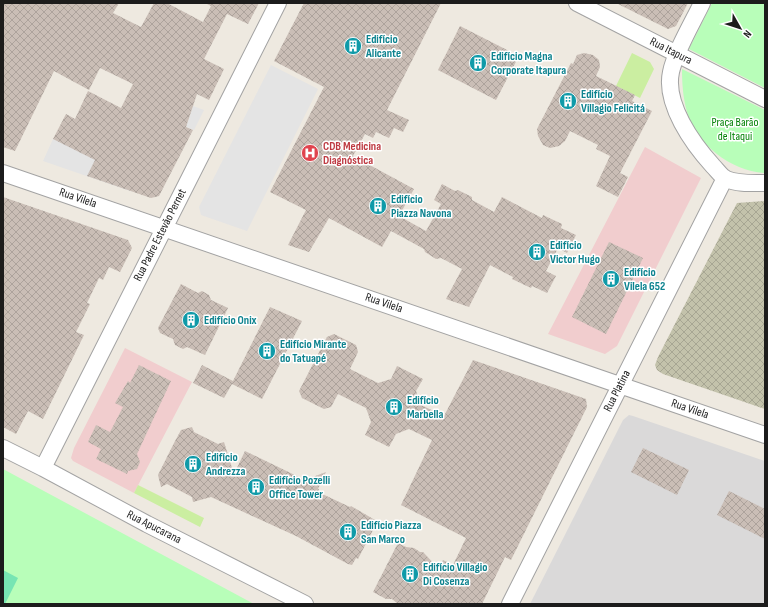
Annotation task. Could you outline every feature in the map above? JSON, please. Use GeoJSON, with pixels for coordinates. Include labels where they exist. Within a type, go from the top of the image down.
{"type":"FeatureCollection","features":[{"type":"Feature","properties":{"kind":"street","name":"Rua Padre Estevão Pernet"},"geometry":{"type":"LineString","coordinates":[[43,468],[278,3]]}},
{"type":"Feature","properties":{"kind":"street","name":"Rua Itapura"},"geometry":{"type":"LineString","coordinates":[[576,3],[765,99]]}},
{"type":"Feature","properties":{"kind":"street"},"geometry":{"type":"LineString","coordinates":[[702,3],[677,54],[671,71],[670,84],[672,97],[684,125],[694,143],[725,178],[738,183],[765,184]]}},
{"type":"Feature","properties":{"kind":"street","name":"Rua Vilela"},"geometry":{"type":"LineString","coordinates":[[3,172],[621,384],[765,435]]}},
{"type":"Feature","properties":{"kind":"street","name":"Rua Platina"},"geometry":{"type":"LineString","coordinates":[[510,604],[725,178]]}},
{"type":"Feature","properties":{"kind":"street","name":"Rua Apucarana"},"geometry":{"type":"LineString","coordinates":[[3,448],[147,524],[305,604]]}},
{"type":"Feature","properties":{"kind":"shaded area"},"geometry":{"type":"Polygon","coordinates":[[[271,65],[318,89],[247,231],[201,215],[199,207],[271,65]]]}},
{"type":"Feature","properties":{"kind":"shaded area"},"geometry":{"type":"Polygon","coordinates":[[[193,106],[204,110],[194,130],[186,127],[193,106]]]}},
{"type":"Feature","properties":{"kind":"shaded area"},"geometry":{"type":"Polygon","coordinates":[[[53,139],[96,158],[133,192],[43,161],[53,139]]]}},
{"type":"Feature","properties":{"kind":"shaded area"},"geometry":{"type":"Polygon","coordinates":[[[645,147],[701,178],[617,346],[605,354],[548,334],[645,147]]]}},
{"type":"Feature","properties":{"kind":"shaded area"},"geometry":{"type":"Polygon","coordinates":[[[765,201],[765,409],[663,374],[657,370],[655,365],[737,203],[765,201]]]}},
{"type":"Feature","properties":{"kind":"shaded area"},"geometry":{"type":"Polygon","coordinates":[[[125,348],[192,382],[134,493],[73,461],[71,458],[74,448],[125,348]]]}},
{"type":"Feature","properties":{"kind":"shaded area"},"geometry":{"type":"Polygon","coordinates":[[[629,415],[765,461],[765,600],[763,604],[530,604],[623,420],[629,415]]]}},
{"type":"Feature","properties":{"kind":"green space","name":"Praça Barão de Itaqui"},"geometry":{"type":"Polygon","coordinates":[[[712,3],[765,3],[765,88],[689,49],[712,3]]]}},
{"type":"Feature","properties":{"kind":"green space"},"geometry":{"type":"Polygon","coordinates":[[[632,53],[650,62],[654,69],[640,98],[616,86],[632,53]]]}},
{"type":"Feature","properties":{"kind":"green space","name":"Praça Barão de Itaqui"},"geometry":{"type":"Polygon","coordinates":[[[682,69],[765,110],[765,173],[752,171],[728,162],[707,145],[699,135],[687,112],[683,90],[682,69]]]}},
{"type":"Feature","properties":{"kind":"green space"},"geometry":{"type":"Polygon","coordinates":[[[3,469],[254,604],[3,604],[3,469]]]}},
{"type":"Feature","properties":{"kind":"green space"},"geometry":{"type":"Polygon","coordinates":[[[138,485],[204,518],[200,527],[134,493],[138,485]]]}},
{"type":"Feature","properties":{"kind":"green space"},"geometry":{"type":"Polygon","coordinates":[[[3,570],[18,578],[5,604],[3,604],[3,570]]]}},
{"type":"Feature","properties":{"kind":"building"},"geometry":{"type":"Polygon","coordinates":[[[3,3],[119,3],[113,13],[141,27],[154,3],[167,3],[203,22],[211,6],[205,3],[259,3],[248,24],[227,14],[204,59],[224,69],[209,100],[197,94],[186,127],[193,130],[159,196],[151,198],[87,176],[95,160],[53,139],[66,114],[75,119],[88,91],[121,108],[133,84],[100,68],[89,90],[54,71],[15,151],[3,147],[3,3]]]}},
{"type":"Feature","properties":{"kind":"building"},"geometry":{"type":"Polygon","coordinates":[[[304,3],[441,3],[387,110],[409,120],[403,132],[394,128],[389,138],[376,132],[373,138],[365,134],[353,156],[414,189],[399,216],[426,231],[441,204],[434,200],[442,184],[455,191],[458,190],[472,197],[472,200],[494,212],[502,197],[542,218],[543,215],[562,224],[561,228],[576,235],[567,253],[558,248],[546,271],[556,276],[547,293],[532,286],[531,288],[512,279],[513,277],[490,265],[469,307],[446,299],[462,269],[441,258],[436,259],[425,252],[424,249],[391,231],[382,247],[329,218],[309,252],[288,245],[306,210],[270,192],[324,87],[274,61],[304,3]]]}},
{"type":"Feature","properties":{"kind":"building"},"geometry":{"type":"Polygon","coordinates":[[[616,3],[688,3],[676,26],[668,29],[616,3]]]}},
{"type":"Feature","properties":{"kind":"building","name":"Edifício Magna Corporate Itapura"},"geometry":{"type":"Polygon","coordinates":[[[460,26],[519,56],[496,100],[438,70],[460,26]]]}},
{"type":"Feature","properties":{"kind":"building"},"geometry":{"type":"Polygon","coordinates":[[[584,53],[593,55],[599,60],[600,67],[596,76],[635,95],[632,101],[652,111],[620,173],[628,177],[618,197],[596,186],[610,156],[596,149],[598,145],[570,131],[565,141],[559,146],[550,148],[543,145],[538,136],[537,129],[571,63],[573,64],[577,55],[584,53]]]}},
{"type":"Feature","properties":{"kind":"building"},"geometry":{"type":"Polygon","coordinates":[[[3,197],[128,240],[132,248],[120,272],[109,267],[103,280],[99,278],[87,303],[90,304],[76,332],[84,335],[43,419],[28,411],[16,434],[3,427],[3,197]]]}},
{"type":"Feature","properties":{"kind":"building","name":"Edifício Vilela 652"},"geometry":{"type":"Polygon","coordinates":[[[609,242],[643,258],[606,334],[572,317],[609,242]]]}},
{"type":"Feature","properties":{"kind":"building","name":"Edifício Onix"},"geometry":{"type":"Polygon","coordinates":[[[181,284],[198,293],[202,291],[209,295],[211,300],[228,308],[205,355],[187,347],[183,349],[175,345],[173,339],[160,333],[158,328],[181,284]]]}},
{"type":"Feature","properties":{"kind":"building","name":"Edifício Mirante do Tatuapé"},"geometry":{"type":"Polygon","coordinates":[[[270,307],[302,321],[262,399],[232,384],[224,398],[193,383],[202,365],[233,381],[270,307]]]}},
{"type":"Feature","properties":{"kind":"building"},"geometry":{"type":"Polygon","coordinates":[[[334,334],[356,345],[358,352],[350,369],[378,383],[391,379],[397,366],[423,379],[416,391],[421,405],[444,416],[473,360],[586,399],[587,407],[511,560],[505,557],[482,604],[398,604],[392,599],[386,599],[373,592],[398,543],[423,552],[438,568],[443,560],[453,565],[466,538],[401,505],[432,440],[409,429],[396,434],[389,447],[365,435],[371,422],[366,408],[338,394],[331,407],[324,409],[302,398],[299,391],[327,337],[334,334]]]}},
{"type":"Feature","properties":{"kind":"building"},"geometry":{"type":"Polygon","coordinates":[[[139,365],[171,381],[137,454],[140,462],[137,469],[128,471],[127,474],[96,459],[101,449],[88,442],[96,425],[110,432],[123,407],[115,403],[128,381],[130,383],[139,365]]]}},
{"type":"Feature","properties":{"kind":"building"},"geometry":{"type":"Polygon","coordinates":[[[192,427],[194,432],[218,444],[224,442],[234,474],[245,451],[305,480],[326,472],[318,492],[350,507],[351,506],[375,520],[372,527],[374,528],[358,559],[356,558],[352,565],[348,564],[296,536],[211,497],[193,502],[192,497],[167,484],[161,487],[158,475],[174,443],[181,430],[192,427]]]}},
{"type":"Feature","properties":{"kind":"building"},"geometry":{"type":"Polygon","coordinates":[[[643,448],[689,470],[677,495],[631,472],[643,448]]]}},
{"type":"Feature","properties":{"kind":"building"},"geometry":{"type":"Polygon","coordinates":[[[729,491],[765,509],[765,539],[717,515],[729,491]]]}},
{"type":"Feature","properties":{"kind":"place","name":"Edifício Alicante"},"geometry":{"type":"Point","coordinates":[353,46]}},
{"type":"Feature","properties":{"kind":"place","name":"Edifício Magna Corporate Itapura"},"geometry":{"type":"Point","coordinates":[478,63]}},
{"type":"Feature","properties":{"kind":"place","name":"Edifício Villagio Felicitá"},"geometry":{"type":"Point","coordinates":[568,101]}},
{"type":"Feature","properties":{"kind":"place","name":"CDB Medicina Diagnóstica"},"geometry":{"type":"Point","coordinates":[310,153]}},
{"type":"Feature","properties":{"kind":"place","name":"Edifício Piazza Navona"},"geometry":{"type":"Point","coordinates":[378,206]}},
{"type":"Feature","properties":{"kind":"place","name":"Edifício Victor Hugo"},"geometry":{"type":"Point","coordinates":[537,252]}},
{"type":"Feature","properties":{"kind":"place","name":"Edifício Vilela 652"},"geometry":{"type":"Point","coordinates":[611,279]}},
{"type":"Feature","properties":{"kind":"place","name":"Edifício Onix"},"geometry":{"type":"Point","coordinates":[191,320]}},
{"type":"Feature","properties":{"kind":"place","name":"Edifício Mirante do Tatuapé"},"geometry":{"type":"Point","coordinates":[267,351]}},
{"type":"Feature","properties":{"kind":"place","name":"Edifício Marbella"},"geometry":{"type":"Point","coordinates":[394,407]}},
{"type":"Feature","properties":{"kind":"place","name":"Edifício Andrezza"},"geometry":{"type":"Point","coordinates":[193,464]}},
{"type":"Feature","properties":{"kind":"place","name":"Edifício Pozelli Office Tower"},"geometry":{"type":"Point","coordinates":[256,487]}},
{"type":"Feature","properties":{"kind":"place","name":"Edifício Piazza San Marco"},"geometry":{"type":"Point","coordinates":[348,532]}},
{"type":"Feature","properties":{"kind":"place","name":"Edifício Villagio Di Cosenza"},"geometry":{"type":"Point","coordinates":[410,574]}}]}
